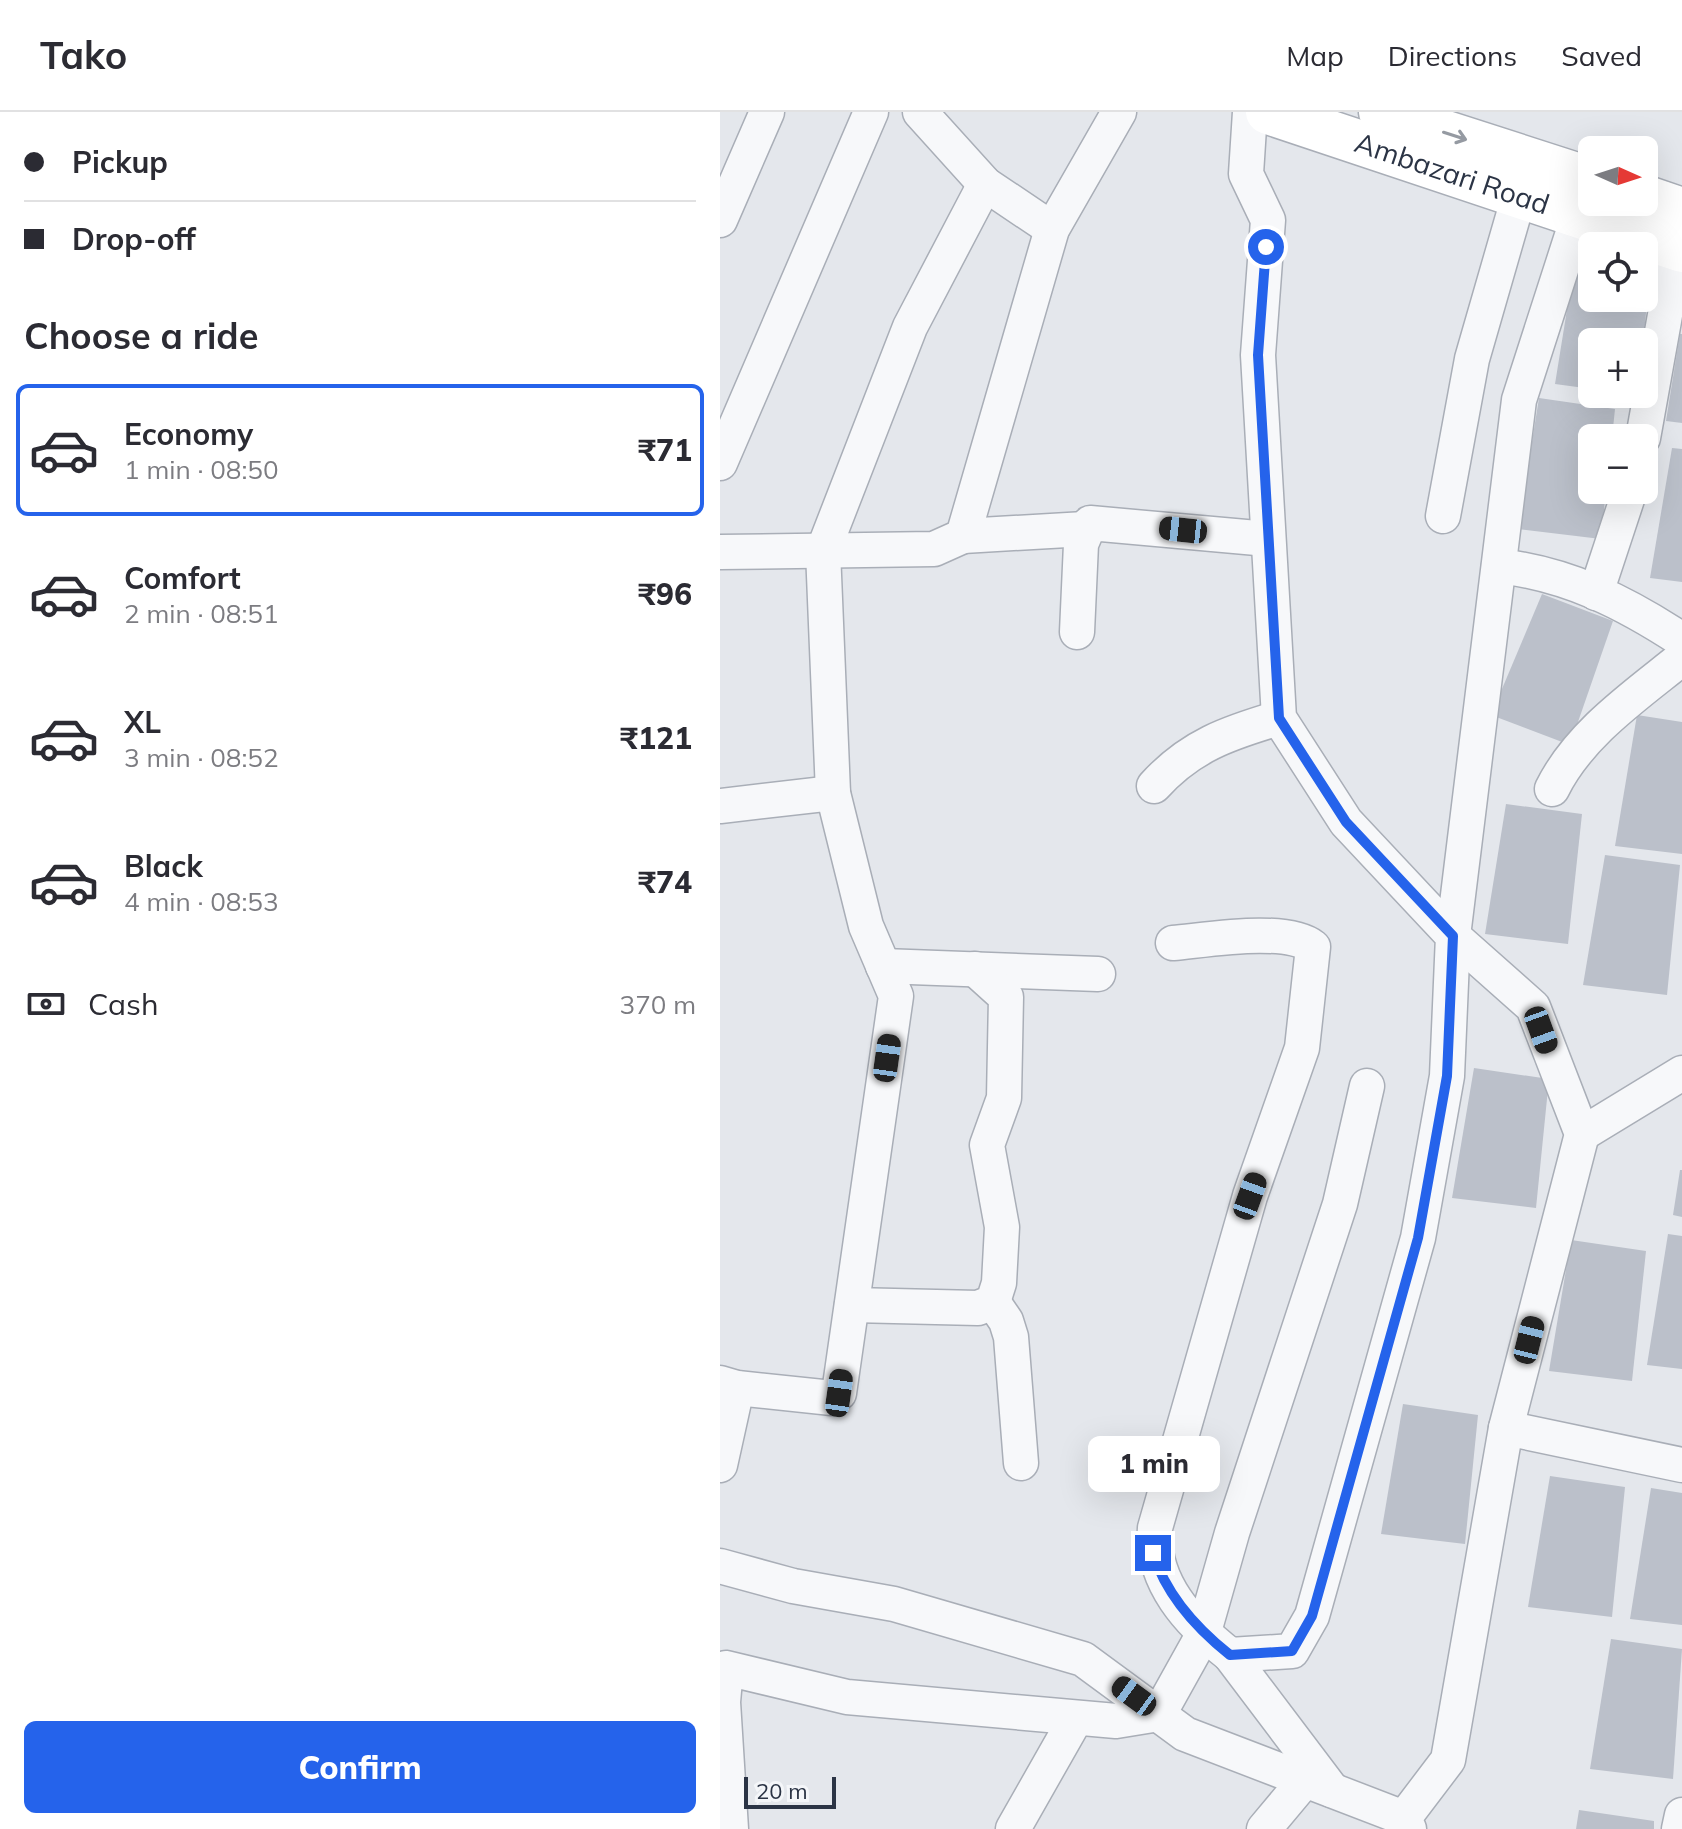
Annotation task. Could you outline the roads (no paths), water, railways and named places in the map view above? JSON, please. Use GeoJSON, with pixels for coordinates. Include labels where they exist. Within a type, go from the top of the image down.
{"type":"FeatureCollection","features":[{"type":"Feature","properties":{"kind":"main road","name":"Ambazari Road"},"geometry":{"type":"LineString","coordinates":[[1268,112],[1519,196],[1578,198]]}},
{"type":"Feature","properties":{"kind":"main road"},"geometry":{"type":"LineString","coordinates":[[1381,112],[1578,195]]}},
{"type":"Feature","properties":{"kind":"main road"},"geometry":{"type":"LineString","coordinates":[[1658,212],[1680,236]]}},
{"type":"Feature","properties":{"kind":"main road","name":"Ambazari Road"},"geometry":{"type":"LineString","coordinates":[[1630,216],[1680,236]]}},
{"type":"Feature","properties":{"kind":"street"},"geometry":{"type":"LineString","coordinates":[[720,220],[767,112]]}},
{"type":"Feature","properties":{"kind":"street"},"geometry":{"type":"LineString","coordinates":[[720,463],[871,112]]}},
{"type":"Feature","properties":{"kind":"street"},"geometry":{"type":"LineString","coordinates":[[920,112],[985,184],[1052,229]]}},
{"type":"Feature","properties":{"kind":"street"},"geometry":{"type":"LineString","coordinates":[[963,536],[1052,229],[1119,112]]}},
{"type":"Feature","properties":{"kind":"street"},"geometry":{"type":"LineString","coordinates":[[720,1566],[793,1586],[894,1604],[1083,1659],[1185,1734],[1319,1785],[1406,1823],[1448,1760],[1506,1428],[1582,1134],[1533,1007],[1453,936],[1346,822],[1279,718],[1258,355],[1268,220],[1246,174],[1250,112]]}},
{"type":"Feature","properties":{"kind":"street"},"geometry":{"type":"LineString","coordinates":[[720,1465],[728,1385],[837,1397],[896,996],[866,926],[833,793],[823,551],[910,327],[985,184]]}},
{"type":"Feature","properties":{"kind":"street"},"geometry":{"type":"LineString","coordinates":[[1443,516],[1472,359],[1519,196]]}},
{"type":"Feature","properties":{"kind":"street"},"geometry":{"type":"LineString","coordinates":[[1230,1655],[1292,1651],[1312,1616],[1418,1238],[1447,1076],[1453,936],[1519,400],[1579,216]]}},
{"type":"Feature","properties":{"kind":"street"},"geometry":{"type":"LineString","coordinates":[[1646,424],[1680,236]]}},
{"type":"Feature","properties":{"kind":"street"},"geometry":{"type":"LineString","coordinates":[[1596,593],[1625,504]]}},
{"type":"Feature","properties":{"kind":"street"},"geometry":{"type":"LineString","coordinates":[[1077,632],[1085,529],[1090,523],[1098,521],[1268,539]]}},
{"type":"Feature","properties":{"kind":"street"},"geometry":{"type":"LineString","coordinates":[[720,552],[934,549],[963,536],[1085,529]]}},
{"type":"Feature","properties":{"kind":"street"},"geometry":{"type":"LineString","coordinates":[[1499,566],[1543,571],[1637,610],[1682,640]]}},
{"type":"Feature","properties":{"kind":"street"},"geometry":{"type":"LineString","coordinates":[[1552,789],[1561,770],[1591,735],[1682,658]]}},
{"type":"Feature","properties":{"kind":"street"},"geometry":{"type":"LineString","coordinates":[[1154,786],[1176,762],[1207,743],[1279,718]]}},
{"type":"Feature","properties":{"kind":"street"},"geometry":{"type":"LineString","coordinates":[[720,806],[833,793]]}},
{"type":"Feature","properties":{"kind":"street"},"geometry":{"type":"LineString","coordinates":[[1173,943],[1245,936],[1293,939],[1313,947],[1302,1048],[1250,1196],[1155,1528],[1153,1553],[1161,1578],[1203,1635],[1230,1655],[1319,1785]]}},
{"type":"Feature","properties":{"kind":"street"},"geometry":{"type":"LineString","coordinates":[[883,966],[1098,974]]}},
{"type":"Feature","properties":{"kind":"street"},"geometry":{"type":"LineString","coordinates":[[975,969],[1006,997],[1004,1098],[987,1145],[1002,1227],[999,1283],[993,1302]]}},
{"type":"Feature","properties":{"kind":"street"},"geometry":{"type":"LineString","coordinates":[[1582,1134],[1682,1073]]}},
{"type":"Feature","properties":{"kind":"street"},"geometry":{"type":"LineString","coordinates":[[1159,1714],[1203,1635],[1232,1533],[1340,1204],[1367,1086]]}},
{"type":"Feature","properties":{"kind":"street"},"geometry":{"type":"LineString","coordinates":[[852,1305],[978,1308],[993,1302]]}},
{"type":"Feature","properties":{"kind":"street"},"geometry":{"type":"LineString","coordinates":[[993,1302],[1006,1321],[1011,1337],[1021,1463]]}},
{"type":"Feature","properties":{"kind":"street"},"geometry":{"type":"LineString","coordinates":[[1506,1428],[1682,1465]]}},
{"type":"Feature","properties":{"kind":"street"},"geometry":{"type":"LineString","coordinates":[[731,1829],[723,1702],[726,1668],[847,1697],[1116,1721],[1159,1714]]}},
{"type":"Feature","properties":{"kind":"street"},"geometry":{"type":"LineString","coordinates":[[1013,1829],[1076,1718]]}},
{"type":"Feature","properties":{"kind":"street"},"geometry":{"type":"LineString","coordinates":[[1264,1829],[1319,1785]]}},
{"type":"Feature","properties":{"kind":"street"},"geometry":{"type":"LineString","coordinates":[[1679,1829],[1682,1815]]}}]}
